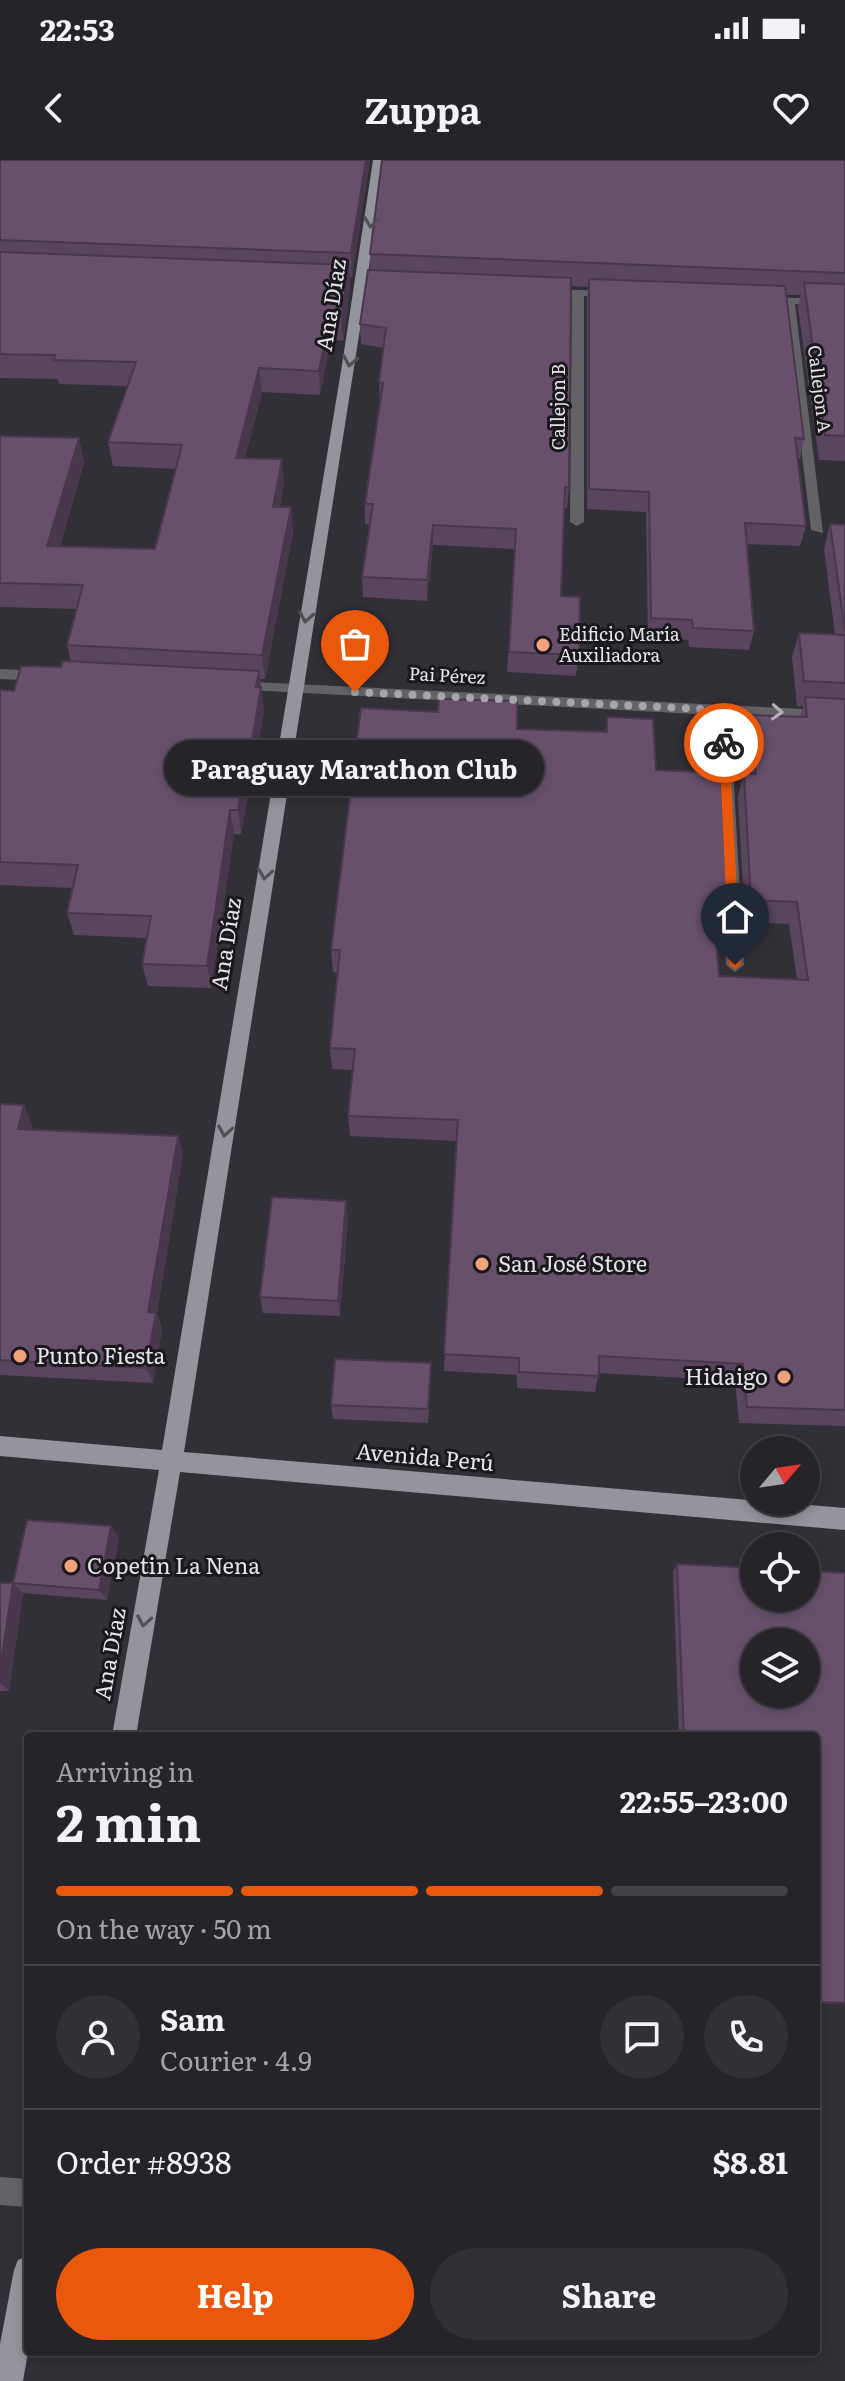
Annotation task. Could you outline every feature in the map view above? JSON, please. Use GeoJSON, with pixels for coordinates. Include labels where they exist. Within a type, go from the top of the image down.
{"type":"FeatureCollection","features":[{"type":"Feature","properties":{"kind":"main road","name":"Ana Díaz"},"geometry":{"type":"LineString","coordinates":[[125,1732],[173,1462],[294,688],[363,284],[378,160]]}},
{"type":"Feature","properties":{"kind":"main road","name":"Avenida Perú"},"geometry":{"type":"LineString","coordinates":[[0,1446],[845,1519]]}},
{"type":"Feature","properties":{"kind":"main road"},"geometry":{"type":"LineString","coordinates":[[8,2381],[24,2292]]}},
{"type":"Feature","properties":{"kind":"street"},"geometry":{"type":"LineString","coordinates":[[532,291],[623,294]]}},
{"type":"Feature","properties":{"kind":"street","name":"Callejon B"},"geometry":{"type":"LineString","coordinates":[[577,522],[578,292]]}},
{"type":"Feature","properties":{"kind":"street"},"geometry":{"type":"LineString","coordinates":[[744,299],[845,302]]}},
{"type":"Feature","properties":{"kind":"street","name":"Callejon A"},"geometry":{"type":"LineString","coordinates":[[789,300],[818,530]]}},
{"type":"Feature","properties":{"kind":"street"},"geometry":{"type":"LineString","coordinates":[[0,674],[62,677]]}},
{"type":"Feature","properties":{"kind":"street","name":"Pai Pérez"},"geometry":{"type":"LineString","coordinates":[[217,685],[845,716]]}},
{"type":"Feature","properties":{"kind":"street"},"geometry":{"type":"LineString","coordinates":[[722,710],[735,965]]}},
{"type":"Feature","properties":{"kind":"street"},"geometry":{"type":"LineString","coordinates":[[0,2191],[24,2193]]}},
{"type":"Feature","properties":{"kind":"building"},"geometry":{"type":"Polygon","coordinates":[[[0,160],[366,160],[351,253],[0,240],[0,160]]]}},
{"type":"Feature","properties":{"kind":"building"},"geometry":{"type":"Polygon","coordinates":[[[382,160],[845,160],[845,273],[370,254],[382,160]]]}},
{"type":"Feature","properties":{"kind":"building"},"geometry":{"type":"Polygon","coordinates":[[[0,252],[349,265],[341,317],[330,315],[319,371],[259,368],[236,458],[282,459],[273,507],[291,507],[262,655],[67,645],[83,585],[0,583],[0,436],[79,438],[47,546],[155,549],[182,445],[108,442],[136,362],[54,360],[55,355],[0,354],[0,252]]]}},
{"type":"Feature","properties":{"kind":"building"},"geometry":{"type":"Polygon","coordinates":[[[368,270],[571,278],[569,488],[565,487],[561,596],[580,597],[579,655],[509,652],[516,529],[433,525],[427,580],[362,577],[373,504],[365,504],[383,383],[379,382],[386,328],[360,324],[368,270]]]}},
{"type":"Feature","properties":{"kind":"building"},"geometry":{"type":"Polygon","coordinates":[[[589,279],[785,286],[804,439],[795,438],[806,526],[745,523],[754,631],[693,628],[692,620],[651,618],[649,492],[589,489],[589,279]]]}},
{"type":"Feature","properties":{"kind":"building"},"geometry":{"type":"Polygon","coordinates":[[[804,283],[845,284],[845,436],[825,435],[804,283]]]}},
{"type":"Feature","properties":{"kind":"building"},"geometry":{"type":"Polygon","coordinates":[[[830,524],[845,525],[845,631],[830,524]]]}},
{"type":"Feature","properties":{"kind":"building"},"geometry":{"type":"Polygon","coordinates":[[[799,633],[845,635],[845,683],[804,681],[799,633]]]}},
{"type":"Feature","properties":{"kind":"building"},"geometry":{"type":"Polygon","coordinates":[[[63,661],[259,671],[256,687],[261,687],[249,759],[246,759],[238,810],[230,810],[207,966],[142,964],[151,916],[67,913],[78,865],[0,862],[0,690],[14,691],[21,666],[61,667],[63,661]]]}},
{"type":"Feature","properties":{"kind":"building"},"geometry":{"type":"Polygon","coordinates":[[[805,697],[845,699],[845,1410],[747,1407],[743,1364],[599,1356],[599,1376],[519,1372],[519,1358],[444,1354],[458,1120],[348,1116],[355,1049],[330,1048],[340,950],[331,950],[361,708],[438,712],[439,699],[517,701],[517,729],[607,732],[607,717],[653,719],[656,770],[721,773],[727,899],[713,898],[719,976],[808,980],[797,902],[751,900],[744,773],[756,774],[749,715],[807,717],[805,697]]]}},
{"type":"Feature","properties":{"kind":"building"},"geometry":{"type":"Polygon","coordinates":[[[0,1104],[24,1105],[18,1129],[178,1136],[148,1312],[156,1313],[146,1368],[0,1360],[0,1104]]]}},
{"type":"Feature","properties":{"kind":"building"},"geometry":{"type":"Polygon","coordinates":[[[272,1197],[346,1201],[338,1301],[260,1297],[272,1197]]]}},
{"type":"Feature","properties":{"kind":"building"},"geometry":{"type":"Polygon","coordinates":[[[335,1359],[431,1363],[428,1409],[331,1405],[335,1359]]]}},
{"type":"Feature","properties":{"kind":"building","name":"Copetin La Nena"},"geometry":{"type":"Polygon","coordinates":[[[27,1520],[111,1526],[99,1590],[13,1583],[27,1520]]]}},
{"type":"Feature","properties":{"kind":"building"},"geometry":{"type":"Polygon","coordinates":[[[677,1564],[740,1567],[740,1612],[820,1612],[820,1572],[845,1573],[845,2003],[820,2002],[820,1732],[684,1732],[677,1564]]]}},
{"type":"Feature","properties":{"kind":"building"},"geometry":{"type":"Polygon","coordinates":[[[0,1583],[13,1583],[0,1669],[0,1583]]]}},
{"type":"Feature","properties":{"kind":"way so far"},"geometry":{"type":"LineString","coordinates":[[355,692],[722,710],[724,743]]}},
{"type":"Feature","properties":{"kind":"place","name":"Edificio María Auxiliadora"},"geometry":{"type":"Point","coordinates":[543,645]}},
{"type":"Feature","properties":{"kind":"place","name":"Paraguay Marathon Club"},"geometry":{"type":"Point","coordinates":[355,692]}},
{"type":"Feature","properties":{"kind":"place","name":"San José Store"},"geometry":{"type":"Point","coordinates":[482,1264]}},
{"type":"Feature","properties":{"kind":"place","name":"Punto Fiesta"},"geometry":{"type":"Point","coordinates":[20,1356]}},
{"type":"Feature","properties":{"kind":"place","name":"Hidaigo"},"geometry":{"type":"Point","coordinates":[784,1377]}},
{"type":"Feature","properties":{"kind":"place","name":"Copetin La Nena"},"geometry":{"type":"Point","coordinates":[71,1566]}},
{"type":"Feature","properties":{"kind":"route"},"geometry":{"type":"LineString","coordinates":[[724,743],[735,965]]}}]}
